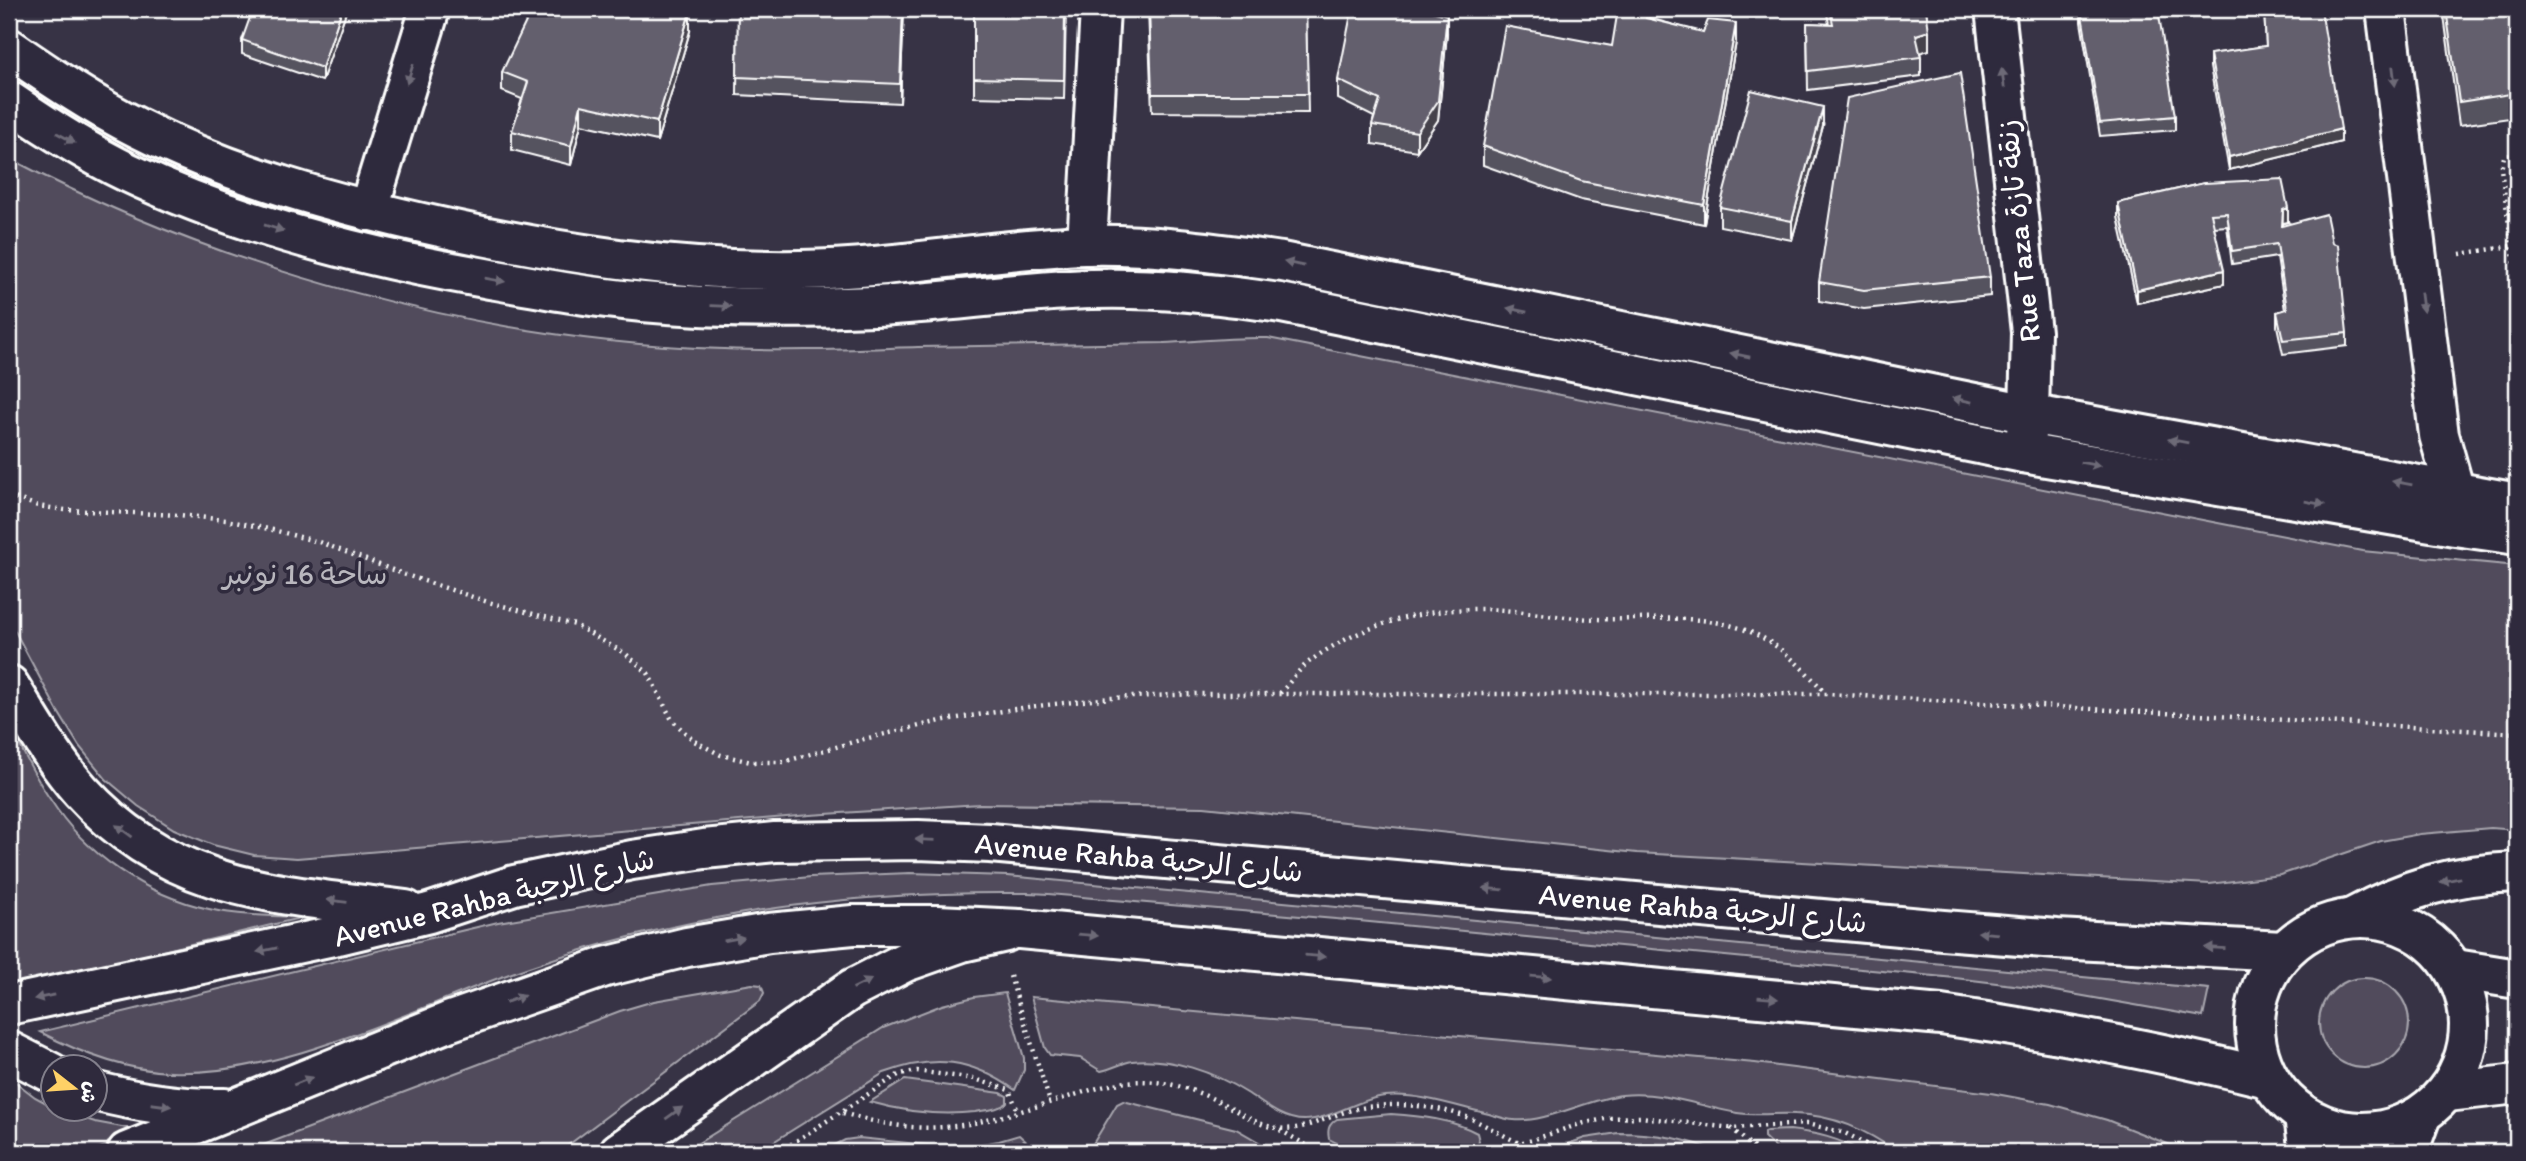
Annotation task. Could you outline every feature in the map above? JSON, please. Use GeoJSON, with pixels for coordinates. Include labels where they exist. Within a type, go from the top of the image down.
{"type":"FeatureCollection","features":[{"type":"Feature","properties":{"kind":"main road"},"geometry":{"type":"LineString","coordinates":[[368,211],[430,9]]}},
{"type":"Feature","properties":{"kind":"main road"},"geometry":{"type":"LineString","coordinates":[[1087,245],[1100,9]]}},
{"type":"Feature","properties":{"kind":"main road","name":"Rue Taza زنقة تازة"},"geometry":{"type":"LineString","coordinates":[[1995,9],[2031,332],[2029,414],[2023,453]]}},
{"type":"Feature","properties":{"kind":"main road"},"geometry":{"type":"LineString","coordinates":[[2386,9],[2439,435],[2455,509]]}},
{"type":"Feature","properties":{"kind":"main road"},"geometry":{"type":"LineString","coordinates":[[9,48],[74,93],[153,135],[224,166],[368,211],[495,239],[581,254],[725,268],[870,268],[1087,245],[1205,252],[1282,262],[2029,414],[2455,509],[2517,534]]}},
{"type":"Feature","properties":{"kind":"main road"},"geometry":{"type":"LineString","coordinates":[[9,101],[52,131],[126,172],[212,208],[393,261],[567,293],[656,303],[784,307],[874,306],[1092,289],[1155,289],[1219,294],[1281,303],[2023,453],[2455,509],[2517,503]]}},
{"type":"Feature","properties":{"kind":"main road"},"geometry":{"type":"LineString","coordinates":[[9,685],[80,790],[118,827],[162,857],[211,879],[262,892],[429,913]]}},
{"type":"Feature","properties":{"kind":"main road","name":"Avenue Rahba شارع الرحبة"},"geometry":{"type":"LineString","coordinates":[[9,1005],[324,938],[429,913],[514,886],[632,860],[775,842],[918,839],[990,843],[1981,933],[2283,951]]}},
{"type":"Feature","properties":{"kind":"main road"},"geometry":{"type":"LineString","coordinates":[[2352,918],[2382,901],[2414,888],[2482,874],[2517,872]]}},
{"type":"Feature","properties":{"kind":"main road"},"geometry":{"type":"LineString","coordinates":[[2408,1152],[2434,1104],[2463,1064],[2470,1031],[2467,999],[2455,969],[2435,945],[2411,929],[2382,919],[2352,918],[2327,923],[2304,935],[2283,951],[2265,979],[2256,1012],[2256,1046],[2267,1078],[2290,1106],[2307,1135],[2327,1127],[2351,1133],[2399,1127],[2434,1104],[2517,1084]]}},
{"type":"Feature","properties":{"kind":"main road"},"geometry":{"type":"LineString","coordinates":[[127,1152],[474,1013],[605,967],[687,947],[769,933],[853,925],[937,925],[1941,1014],[2146,1049],[2267,1078]]}},
{"type":"Feature","properties":{"kind":"main road"},"geometry":{"type":"LineString","coordinates":[[619,1152],[852,989],[905,962],[962,942],[1009,932]]}},
{"type":"Feature","properties":{"kind":"main road"},"geometry":{"type":"LineString","coordinates":[[2455,969],[2517,979]]}},
{"type":"Feature","properties":{"kind":"main road"},"geometry":{"type":"LineString","coordinates":[[9,1051],[38,1066]]}},
{"type":"Feature","properties":{"kind":"main road"},"geometry":{"type":"LineString","coordinates":[[108,1094],[167,1106],[240,1107]]}},
{"type":"Feature","properties":{"kind":"path"},"geometry":{"type":"LineString","coordinates":[[2517,153],[2504,157],[2501,169],[2517,281]]}},
{"type":"Feature","properties":{"kind":"path"},"geometry":{"type":"LineString","coordinates":[[2459,254],[2512,246]]}},
{"type":"Feature","properties":{"kind":"path"},"geometry":{"type":"LineString","coordinates":[[9,496],[38,506],[65,510],[179,514],[273,530],[319,542],[488,602],[575,625],[626,654],[648,673],[671,720],[694,741],[721,755],[751,762],[783,762],[931,723],[1028,707],[1111,698],[1195,694],[1827,694],[2517,733]]}},
{"type":"Feature","properties":{"kind":"path"},"geometry":{"type":"LineString","coordinates":[[1280,693],[1308,663],[1340,643],[1374,627],[1448,610],[1485,609],[1594,619],[1698,619],[1723,623],[1747,631],[1791,656],[1827,694]]}},
{"type":"Feature","properties":{"kind":"path"},"geometry":{"type":"LineString","coordinates":[[1009,932],[1051,1102]]}},
{"type":"Feature","properties":{"kind":"path"},"geometry":{"type":"LineString","coordinates":[[779,1152],[900,1074],[917,1071],[975,1079],[1004,1087],[1012,1094],[1018,1111]]}},
{"type":"Feature","properties":{"kind":"path"},"geometry":{"type":"LineString","coordinates":[[843,1113],[880,1124],[950,1128],[985,1122],[1103,1087],[1128,1082],[1153,1082],[1201,1092],[1252,1119],[1277,1128],[1318,1152]]}},
{"type":"Feature","properties":{"kind":"path"},"geometry":{"type":"LineString","coordinates":[[1277,1128],[1306,1127],[1349,1111],[1378,1106],[1408,1106],[1437,1108],[1465,1116],[1521,1144]]}},
{"type":"Feature","properties":{"kind":"path"},"geometry":{"type":"LineString","coordinates":[[1496,1152],[1580,1124],[1611,1118],[1641,1117],[1731,1128],[1807,1124],[1845,1133],[1882,1152]]}},
{"type":"Feature","properties":{"kind":"path"},"geometry":{"type":"LineString","coordinates":[[1731,1128],[1759,1152]]}},
{"type":"Feature","properties":{"kind":"green space","name":"ساحة 16 نونبر"},"geometry":{"type":"Polygon","coordinates":[[[9,158],[91,198],[176,234],[265,266],[356,293],[448,315],[541,332],[633,343],[772,350],[1164,343],[1268,338],[2362,551],[2517,566],[2517,830],[2491,828],[2420,834],[2381,841],[2280,875],[2210,884],[1637,853],[1204,807],[980,804],[810,815],[297,858],[254,855],[213,845],[174,829],[138,806],[106,779],[79,746],[57,710],[9,620],[9,158]]]}},
{"type":"Feature","properties":{"kind":"green space"},"geometry":{"type":"Polygon","coordinates":[[[9,724],[39,781],[64,819],[99,854],[140,883],[185,903],[209,909],[304,917],[9,988],[9,724]]]}},
{"type":"Feature","properties":{"kind":"green space"},"geometry":{"type":"Polygon","coordinates":[[[910,873],[1008,876],[2209,989],[2203,1017],[2038,988],[1955,978],[1068,895],[956,893],[849,899],[779,908],[638,935],[492,980],[309,1050],[262,1063],[216,1070],[170,1072],[135,1068],[108,1060],[108,1052],[84,1052],[40,1032],[498,922],[712,886],[811,877],[910,873]]]}},
{"type":"Feature","properties":{"kind":"green space"},"geometry":{"type":"Polygon","coordinates":[[[2364,978],[2381,981],[2396,991],[2406,1006],[2409,1023],[2406,1040],[2396,1055],[2381,1065],[2364,1068],[2347,1065],[2332,1055],[2322,1040],[2319,1023],[2322,1006],[2332,991],[2347,981],[2364,978]]]}},
{"type":"Feature","properties":{"kind":"green space"},"geometry":{"type":"Polygon","coordinates":[[[752,984],[761,985],[764,993],[760,1001],[559,1152],[245,1152],[620,1011],[654,1001],[752,984]]]}},
{"type":"Feature","properties":{"kind":"green space"},"geometry":{"type":"Polygon","coordinates":[[[1005,993],[1024,1058],[1024,1070],[1015,1090],[968,1066],[920,1063],[884,1073],[757,1152],[684,1152],[883,1028],[942,1005],[1005,993]]]}},
{"type":"Feature","properties":{"kind":"green space"},"geometry":{"type":"Polygon","coordinates":[[[1031,997],[1755,1063],[1991,1093],[2050,1104],[2107,1120],[2188,1152],[1897,1152],[1849,1125],[1823,1117],[1737,1113],[1667,1097],[1637,1094],[1609,1097],[1526,1120],[1508,1119],[1411,1096],[1375,1098],[1314,1119],[1296,1119],[1274,1111],[1221,1079],[1177,1064],[1132,1061],[1101,1071],[1080,1058],[1050,1055],[1045,1048],[1031,997]]]}},
{"type":"Feature","properties":{"kind":"green space"},"geometry":{"type":"Polygon","coordinates":[[[9,1077],[38,1099],[38,1122],[95,1122],[127,1128],[159,1128],[88,1152],[9,1152],[9,1077]]]}},
{"type":"Feature","properties":{"kind":"green space"},"geometry":{"type":"Polygon","coordinates":[[[905,1080],[1001,1093],[1007,1096],[1007,1103],[988,1110],[948,1114],[909,1111],[870,1102],[905,1080]]]}},
{"type":"Feature","properties":{"kind":"green space"},"geometry":{"type":"Polygon","coordinates":[[[1123,1101],[1236,1129],[1276,1152],[1079,1152],[1091,1147],[1117,1104],[1123,1101]]]}},
{"type":"Feature","properties":{"kind":"green space"},"geometry":{"type":"Polygon","coordinates":[[[1391,1114],[1457,1124],[1477,1133],[1479,1141],[1476,1147],[1466,1150],[1410,1154],[1360,1151],[1329,1139],[1329,1127],[1337,1119],[1391,1114]]]}},
{"type":"Feature","properties":{"kind":"green space"},"geometry":{"type":"Polygon","coordinates":[[[1790,1130],[1827,1137],[1862,1152],[1780,1152],[1764,1137],[1764,1132],[1767,1131],[1790,1130]]]}},
{"type":"Feature","properties":{"kind":"green space"},"geometry":{"type":"Polygon","coordinates":[[[1618,1133],[1668,1137],[1717,1152],[1544,1152],[1585,1138],[1618,1133]]]}},
{"type":"Feature","properties":{"kind":"green space"},"geometry":{"type":"Polygon","coordinates":[[[1019,1135],[1043,1152],[821,1152],[845,1140],[859,1138],[957,1148],[1019,1135]]]}},
{"type":"Feature","properties":{"kind":"building"},"geometry":{"type":"Polygon","coordinates":[[[253,9],[342,9],[322,68],[242,40],[253,9]]]}},
{"type":"Feature","properties":{"kind":"building"},"geometry":{"type":"Polygon","coordinates":[[[532,9],[677,9],[690,12],[657,122],[581,105],[571,146],[512,131],[528,82],[502,72],[532,9]]]}},
{"type":"Feature","properties":{"kind":"building"},"geometry":{"type":"Polygon","coordinates":[[[738,9],[903,9],[900,84],[737,77],[738,9]]]}},
{"type":"Feature","properties":{"kind":"building"},"geometry":{"type":"Polygon","coordinates":[[[974,9],[1065,9],[1064,80],[974,78],[974,9]]]}},
{"type":"Feature","properties":{"kind":"building"},"geometry":{"type":"Polygon","coordinates":[[[1149,9],[1306,9],[1308,94],[1152,94],[1149,9]]]}},
{"type":"Feature","properties":{"kind":"building"},"geometry":{"type":"Polygon","coordinates":[[[1352,9],[1423,9],[1447,15],[1438,101],[1417,132],[1372,125],[1380,100],[1338,80],[1352,9]]]}},
{"type":"Feature","properties":{"kind":"building"},"geometry":{"type":"Polygon","coordinates":[[[1618,9],[1648,9],[1646,18],[1703,32],[1708,20],[1736,23],[1704,205],[1581,181],[1483,146],[1505,26],[1612,46],[1618,9]]]}},
{"type":"Feature","properties":{"kind":"building"},"geometry":{"type":"Polygon","coordinates":[[[1830,9],[1926,9],[1929,31],[1916,35],[1921,57],[1808,71],[1807,23],[1833,24],[1830,9]]]}},
{"type":"Feature","properties":{"kind":"building"},"geometry":{"type":"Polygon","coordinates":[[[2081,9],[2158,9],[2175,116],[2100,123],[2081,9]]]}},
{"type":"Feature","properties":{"kind":"building"},"geometry":{"type":"Polygon","coordinates":[[[2264,9],[2321,9],[2341,129],[2229,157],[2210,54],[2266,46],[2264,9]]]}},
{"type":"Feature","properties":{"kind":"building"},"geometry":{"type":"Polygon","coordinates":[[[2446,9],[2517,9],[2517,93],[2459,102],[2446,9]]]}},
{"type":"Feature","properties":{"kind":"building"},"geometry":{"type":"Polygon","coordinates":[[[1960,73],[1990,277],[1864,290],[1819,282],[1847,98],[1960,73]]]}},
{"type":"Feature","properties":{"kind":"building"},"geometry":{"type":"Polygon","coordinates":[[[1751,90],[1823,107],[1792,221],[1720,207],[1751,90]]]}},
{"type":"Feature","properties":{"kind":"building"},"geometry":{"type":"Polygon","coordinates":[[[2282,179],[2288,208],[2283,210],[2282,226],[2326,214],[2332,243],[2338,245],[2347,333],[2283,340],[2277,312],[2287,309],[2277,244],[2232,251],[2227,213],[2211,214],[2224,270],[2137,290],[2118,203],[2204,183],[2282,179]]]}}]}
